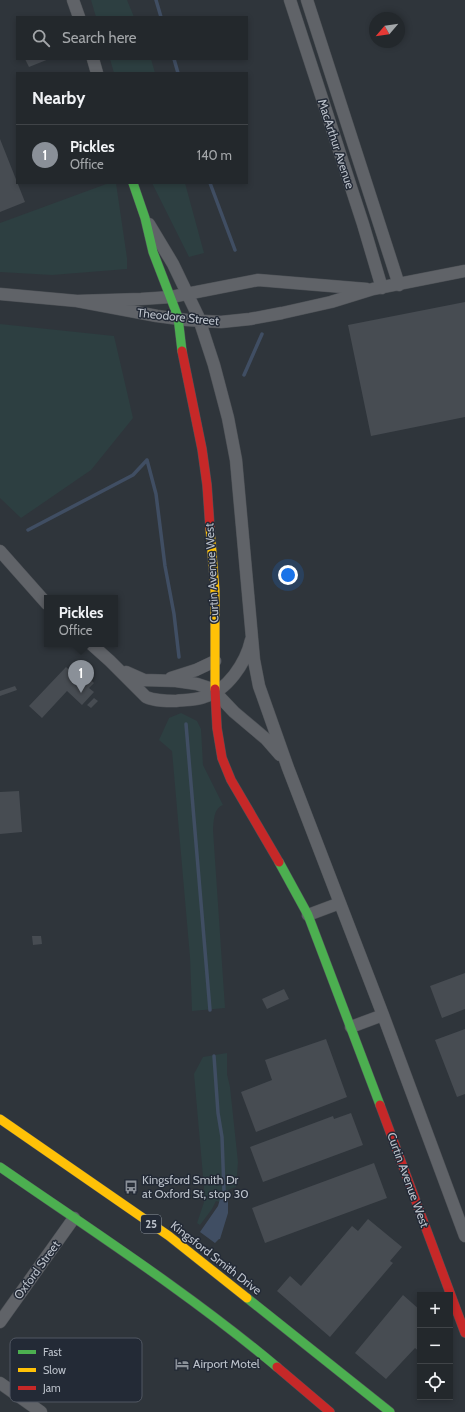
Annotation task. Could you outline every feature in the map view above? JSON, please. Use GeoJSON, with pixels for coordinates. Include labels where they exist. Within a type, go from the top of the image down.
{"type":"FeatureCollection","features":[{"type":"Feature","properties":{"kind":"main road","name":"Curtin Avenue West"},"geometry":{"type":"LineString","coordinates":[[133,184],[145,218],[153,252],[179,319],[181,346],[202,448],[207,485],[214,590],[215,692],[218,738],[223,762],[231,780],[291,882],[308,915],[465,1333]]}},
{"type":"Feature","properties":{"kind":"main road","name":"Kingsford Smith Drive"},"geometry":{"type":"LineString","coordinates":[[0,1119],[169,1236],[390,1412]]}},
{"type":"Feature","properties":{"kind":"main road"},"geometry":{"type":"LineString","coordinates":[[0,1167],[169,1284],[222,1323],[264,1356],[330,1412]]}},
{"type":"Feature","properties":{"kind":"street"},"geometry":{"type":"LineString","coordinates":[[73,0],[79,16]]}},
{"type":"Feature","properties":{"kind":"street","name":"MacArthur Avenue"},"geometry":{"type":"LineString","coordinates":[[290,0],[377,288]]}},
{"type":"Feature","properties":{"kind":"street","name":"MacArthur Avenue"},"geometry":{"type":"LineString","coordinates":[[307,0],[399,285]]}},
{"type":"Feature","properties":{"kind":"street"},"geometry":{"type":"LineString","coordinates":[[92,60],[97,72]]}},
{"type":"Feature","properties":{"kind":"street","name":"Curtin Avenue West"},"geometry":{"type":"LineString","coordinates":[[145,218],[156,235],[188,294],[200,321],[220,386],[234,445],[236,460],[255,668],[258,680],[288,768],[383,1015],[465,1236]]}},
{"type":"Feature","properties":{"kind":"street","name":"Theodore Street"},"geometry":{"type":"LineString","coordinates":[[0,294],[77,301],[179,319],[222,322],[258,317],[331,302],[377,288],[399,285],[465,271]]}},
{"type":"Feature","properties":{"kind":"street","name":"Theodore Street"},"geometry":{"type":"LineString","coordinates":[[77,301],[171,297],[258,280],[377,288]]}},
{"type":"Feature","properties":{"kind":"street"},"geometry":{"type":"LineString","coordinates":[[0,551],[44,601]]}},
{"type":"Feature","properties":{"kind":"street"},"geometry":{"type":"LineString","coordinates":[[94,647],[138,690],[150,699],[164,701],[188,700],[203,698],[215,692],[229,680],[240,667],[249,648],[252,631]]}},
{"type":"Feature","properties":{"kind":"street"},"geometry":{"type":"LineString","coordinates":[[110,661],[139,679],[197,684],[207,687],[215,692],[234,712],[272,744],[288,768]]}},
{"type":"Feature","properties":{"kind":"street"},"geometry":{"type":"LineString","coordinates":[[158,680],[178,677],[208,666],[215,661]]}},
{"type":"Feature","properties":{"kind":"street"},"geometry":{"type":"LineString","coordinates":[[308,915],[340,904]]}},
{"type":"Feature","properties":{"kind":"street"},"geometry":{"type":"LineString","coordinates":[[351,1027],[383,1015]]}},
{"type":"Feature","properties":{"kind":"street","name":"Oxford Street"},"geometry":{"type":"LineString","coordinates":[[0,1322],[74,1218]]}},
{"type":"Feature","properties":{"kind":"street"},"geometry":{"type":"LineString","coordinates":[[0,1383],[10,1390]]}},
{"type":"Feature","properties":{"kind":"street"},"geometry":{"type":"LineString","coordinates":[[27,1402],[41,1412]]}},
{"type":"Feature","properties":{"kind":"shaded area"},"geometry":{"type":"Polygon","coordinates":[[[91,0],[127,0],[134,16],[96,16],[91,0]]]}},
{"type":"Feature","properties":{"kind":"shaded area"},"geometry":{"type":"Polygon","coordinates":[[[110,60],[151,60],[155,72],[114,72],[110,60]]]}},
{"type":"Feature","properties":{"kind":"shaded area"},"geometry":{"type":"Polygon","coordinates":[[[106,184],[116,184],[127,258],[127,269],[52,275],[0,272],[0,223],[106,184]]]}},
{"type":"Feature","properties":{"kind":"shaded area"},"geometry":{"type":"Polygon","coordinates":[[[152,184],[185,184],[204,253],[189,257],[152,184]]]}},
{"type":"Feature","properties":{"kind":"shaded area"},"geometry":{"type":"Polygon","coordinates":[[[0,324],[114,336],[133,418],[91,470],[21,518],[0,498],[0,324]]]}},
{"type":"Feature","properties":{"kind":"shaded area"},"geometry":{"type":"Polygon","coordinates":[[[181,713],[197,721],[201,729],[203,765],[223,805],[217,809],[213,830],[225,1008],[192,1011],[190,957],[172,751],[159,740],[169,718],[181,713]]]}},
{"type":"Feature","properties":{"kind":"shaded area"},"geometry":{"type":"Polygon","coordinates":[[[227,1053],[227,1074],[230,1087],[238,1162],[236,1187],[222,1192],[220,1202],[216,1201],[200,1225],[197,1223],[205,1199],[194,1074],[203,1057],[227,1053]]]}},
{"type":"Feature","properties":{"kind":"water"},"geometry":{"type":"Polygon","coordinates":[[[228,1190],[228,1213],[220,1239],[215,1243],[200,1232],[218,1206],[222,1192],[228,1190]]]}},
{"type":"Feature","properties":{"kind":"building"},"geometry":{"type":"Polygon","coordinates":[[[26,60],[46,60],[29,67],[26,60]]]}},
{"type":"Feature","properties":{"kind":"building"},"geometry":{"type":"Polygon","coordinates":[[[0,139],[16,179],[16,184],[18,184],[25,202],[0,212],[0,139]]]}},
{"type":"Feature","properties":{"kind":"building"},"geometry":{"type":"Polygon","coordinates":[[[465,302],[465,417],[371,436],[348,325],[465,302]]]}},
{"type":"Feature","properties":{"kind":"building"},"geometry":{"type":"Polygon","coordinates":[[[66,667],[74,674],[79,669],[94,683],[89,688],[94,692],[82,705],[67,691],[42,718],[29,706],[66,667]]]}},
{"type":"Feature","properties":{"kind":"building"},"geometry":{"type":"Polygon","coordinates":[[[15,686],[17,690],[0,696],[0,691],[15,686]]]}},
{"type":"Feature","properties":{"kind":"building"},"geometry":{"type":"Polygon","coordinates":[[[94,698],[98,701],[91,708],[87,705],[94,698]]]}},
{"type":"Feature","properties":{"kind":"building"},"geometry":{"type":"Polygon","coordinates":[[[19,791],[22,832],[0,834],[0,792],[19,791]]]}},
{"type":"Feature","properties":{"kind":"building"},"geometry":{"type":"Polygon","coordinates":[[[32,936],[41,936],[42,944],[33,945],[32,936]]]}},
{"type":"Feature","properties":{"kind":"building"},"geometry":{"type":"Polygon","coordinates":[[[465,973],[465,1009],[442,1018],[430,986],[465,973]]]}},
{"type":"Feature","properties":{"kind":"building"},"geometry":{"type":"Polygon","coordinates":[[[284,989],[289,999],[267,1009],[262,999],[284,989]]]}},
{"type":"Feature","properties":{"kind":"building"},"geometry":{"type":"Polygon","coordinates":[[[465,1029],[465,1094],[457,1097],[435,1040],[465,1029]]]}},
{"type":"Feature","properties":{"kind":"building"},"geometry":{"type":"Polygon","coordinates":[[[326,1039],[347,1097],[256,1132],[241,1092],[272,1080],[265,1060],[326,1039]]]}},
{"type":"Feature","properties":{"kind":"building"},"geometry":{"type":"Polygon","coordinates":[[[351,1113],[363,1145],[263,1182],[250,1147],[333,1116],[334,1119],[351,1113]]]}},
{"type":"Feature","properties":{"kind":"building"},"geometry":{"type":"Polygon","coordinates":[[[374,1163],[387,1198],[265,1243],[252,1208],[374,1163]]]}},
{"type":"Feature","properties":{"kind":"building"},"geometry":{"type":"Polygon","coordinates":[[[368,1219],[402,1247],[390,1261],[393,1263],[330,1337],[277,1291],[290,1276],[301,1286],[352,1226],[358,1231],[368,1219]]]}},
{"type":"Feature","properties":{"kind":"building"},"geometry":{"type":"Polygon","coordinates":[[[403,1295],[417,1307],[417,1350],[415,1348],[386,1379],[355,1353],[403,1295]]]}},
{"type":"Feature","properties":{"kind":"waterway"},"geometry":{"type":"LineString","coordinates":[[156,0],[161,16]]}},
{"type":"Feature","properties":{"kind":"waterway"},"geometry":{"type":"LineString","coordinates":[[174,60],[178,72]]}},
{"type":"Feature","properties":{"kind":"waterway"},"geometry":{"type":"LineString","coordinates":[[210,184],[235,250]]}},
{"type":"Feature","properties":{"kind":"waterway"},"geometry":{"type":"LineString","coordinates":[[244,375],[262,334]]}},
{"type":"Feature","properties":{"kind":"waterway"},"geometry":{"type":"LineString","coordinates":[[147,460],[156,494],[179,657]]}},
{"type":"Feature","properties":{"kind":"waterway"},"geometry":{"type":"LineString","coordinates":[[28,530],[133,475],[147,460]]}},
{"type":"Feature","properties":{"kind":"waterway"},"geometry":{"type":"LineString","coordinates":[[186,724],[210,1010]]}},
{"type":"Feature","properties":{"kind":"waterway"},"geometry":{"type":"LineString","coordinates":[[214,1056],[218,1113],[222,1137],[224,1191]]}},
{"type":"Feature","properties":{"kind":"traffic: fast"},"geometry":{"type":"LineString","coordinates":[[133,184],[145,218],[153,252],[178,317],[182,351]]}},
{"type":"Feature","properties":{"kind":"traffic: fast"},"geometry":{"type":"LineString","coordinates":[[279,862],[308,915],[380,1105]]}},
{"type":"Feature","properties":{"kind":"traffic: fast"},"geometry":{"type":"LineString","coordinates":[[0,1167],[176,1289],[277,1367]]}},
{"type":"Feature","properties":{"kind":"traffic: fast"},"geometry":{"type":"LineString","coordinates":[[247,1298],[390,1412]]}},
{"type":"Feature","properties":{"kind":"traffic: slow"},"geometry":{"type":"LineString","coordinates":[[210,528],[215,590],[215,689]]}},
{"type":"Feature","properties":{"kind":"traffic: slow"},"geometry":{"type":"LineString","coordinates":[[0,1119],[169,1236],[247,1298]]}},
{"type":"Feature","properties":{"kind":"traffic: jam"},"geometry":{"type":"LineString","coordinates":[[182,351],[202,449],[207,485],[210,528]]}},
{"type":"Feature","properties":{"kind":"traffic: jam"},"geometry":{"type":"LineString","coordinates":[[215,689],[217,728],[222,758],[231,780],[279,862]]}},
{"type":"Feature","properties":{"kind":"traffic: jam"},"geometry":{"type":"LineString","coordinates":[[380,1105],[465,1333]]}},
{"type":"Feature","properties":{"kind":"traffic: jam"},"geometry":{"type":"LineString","coordinates":[[277,1367],[330,1412]]}},
{"type":"Feature","properties":{"kind":"place","name":"Pickles"},"geometry":{"type":"Point","coordinates":[81,693]}},
{"type":"Feature","properties":{"kind":"place","name":"Kingsford Smith Dr at Oxford St, stop 30"},"geometry":{"type":"Point","coordinates":[131,1187]}},
{"type":"Feature","properties":{"kind":"place","name":"Airport Motel"},"geometry":{"type":"Point","coordinates":[182,1364]}}]}
